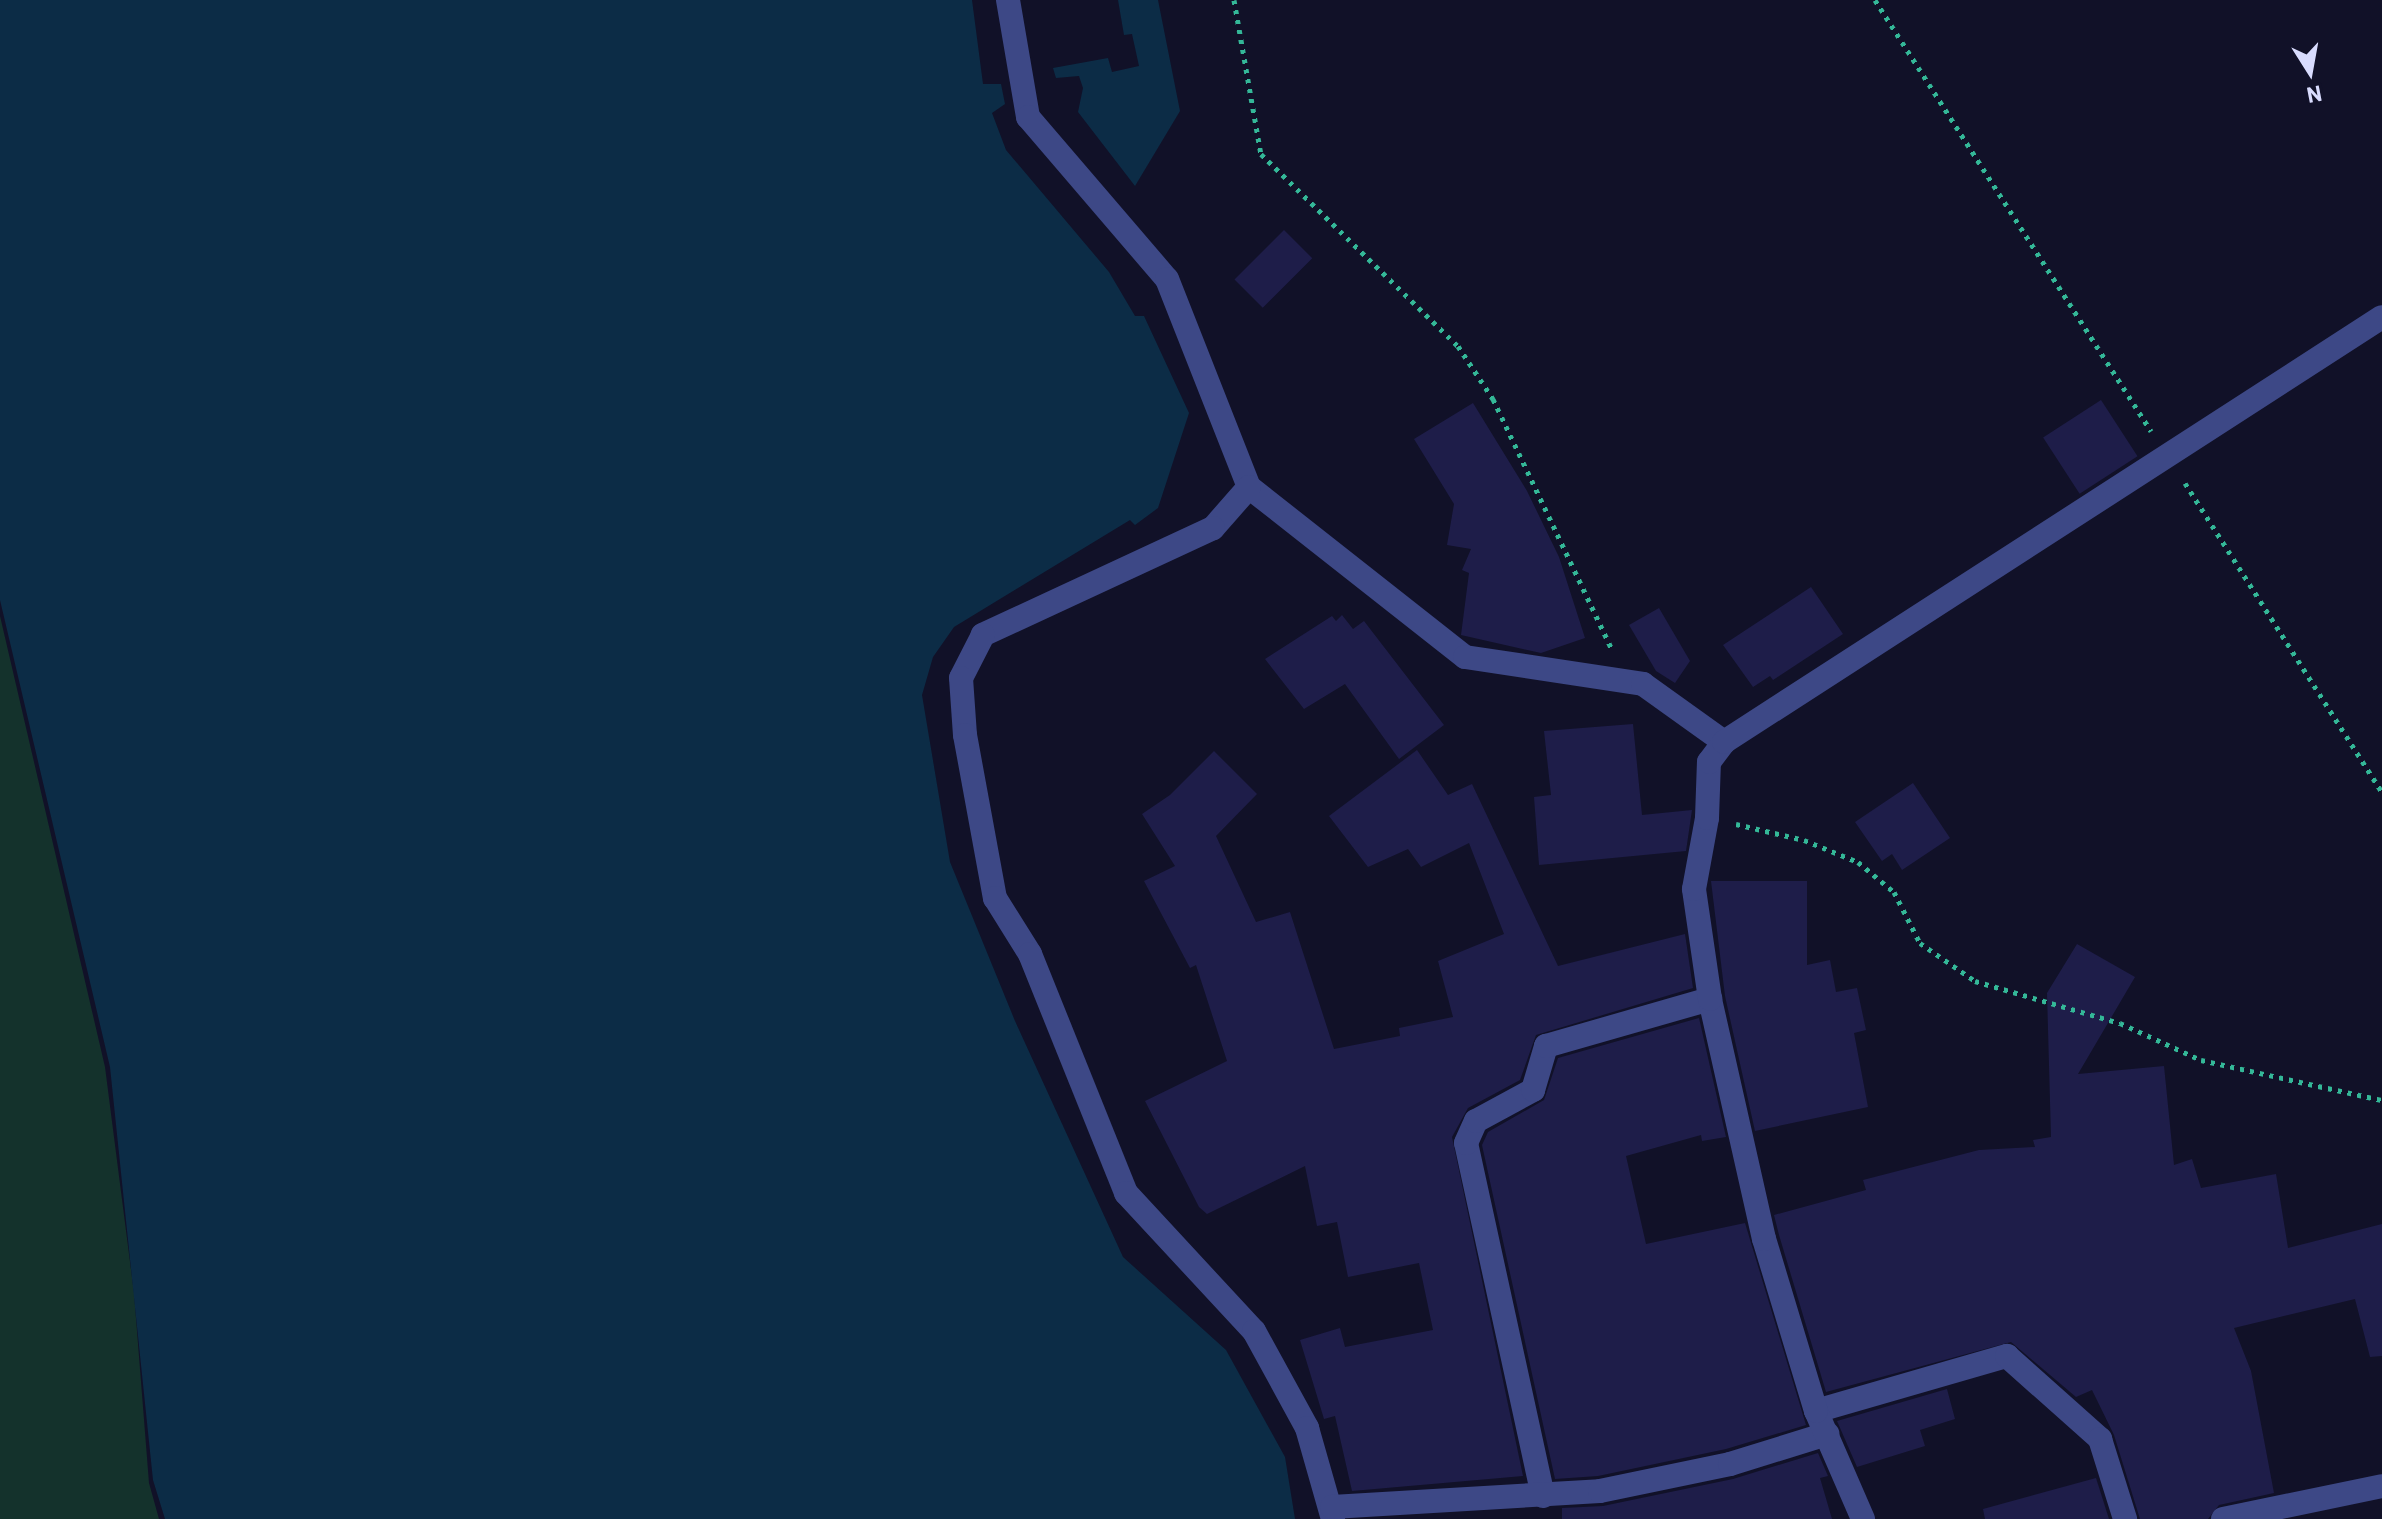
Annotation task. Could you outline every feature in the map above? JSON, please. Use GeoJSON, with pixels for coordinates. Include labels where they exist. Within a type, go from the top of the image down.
{"type":"FeatureCollection","features":[{"type":"Feature","properties":{"kind":"street"},"geometry":{"type":"LineString","coordinates":[[1008,0],[1028,117],[1167,279],[1249,487],[1465,657],[1643,684],[1724,742]]}},
{"type":"Feature","properties":{"kind":"street"},"geometry":{"type":"LineString","coordinates":[[1863,1519],[1816,1411],[1764,1239],[1710,999],[1694,889],[1707,818],[1709,762],[1724,742],[2382,317]]}},
{"type":"Feature","properties":{"kind":"street"},"geometry":{"type":"LineString","coordinates":[[1249,487],[1213,528],[983,635],[961,678],[965,735],[995,898],[1030,954],[1126,1193],[1254,1331],[1307,1428],[1332,1513],[1600,1491],[1730,1464],[1827,1434]]}},
{"type":"Feature","properties":{"kind":"street"},"geometry":{"type":"LineString","coordinates":[[1543,1496],[1466,1143],[1476,1121],[1533,1090],[1546,1046],[1710,999]]}},
{"type":"Feature","properties":{"kind":"street"},"geometry":{"type":"LineString","coordinates":[[1816,1411],[2007,1356],[2100,1439],[2125,1519]]}},
{"type":"Feature","properties":{"kind":"street"},"geometry":{"type":"LineString","coordinates":[[2223,1519],[2382,1486]]}},
{"type":"Feature","properties":{"kind":"path"},"geometry":{"type":"LineString","coordinates":[[1234,0],[1261,154],[1458,346],[1493,399],[1627,681]]}},
{"type":"Feature","properties":{"kind":"path"},"geometry":{"type":"LineString","coordinates":[[1875,0],[2382,792]]}},
{"type":"Feature","properties":{"kind":"path"},"geometry":{"type":"LineString","coordinates":[[1707,818],[1804,840],[1858,862],[1894,892],[1920,943],[1975,981],[2120,1023],[2201,1060],[2382,1100]]}},
{"type":"Feature","properties":{"kind":"green space"},"geometry":{"type":"Polygon","coordinates":[[[0,616],[105,1067],[134,1293],[149,1483],[159,1519],[0,1519],[0,616]]]}},
{"type":"Feature","properties":{"kind":"water"},"geometry":{"type":"Polygon","coordinates":[[[0,0],[972,0],[983,84],[1001,84],[1005,104],[992,113],[1006,150],[1109,272],[1135,316],[1144,316],[1189,413],[1158,508],[1135,525],[1130,520],[954,627],[933,657],[922,695],[950,862],[1015,1021],[1123,1257],[1226,1350],[1285,1457],[1295,1519],[165,1519],[153,1480],[110,1067],[0,600],[0,0]]]}},
{"type":"Feature","properties":{"kind":"water"},"geometry":{"type":"Polygon","coordinates":[[[1118,0],[1158,0],[1180,111],[1135,186],[1078,112],[1083,88],[1079,76],[1056,78],[1053,68],[1108,58],[1112,72],[1139,66],[1132,34],[1124,35],[1118,0]]]}},
{"type":"Feature","properties":{"kind":"building"},"geometry":{"type":"Polygon","coordinates":[[[1284,230],[1312,258],[1263,308],[1235,279],[1284,230]]]}},
{"type":"Feature","properties":{"kind":"building"},"geometry":{"type":"Polygon","coordinates":[[[2101,400],[2137,456],[2080,494],[2043,438],[2101,400]]]}},
{"type":"Feature","properties":{"kind":"building"},"geometry":{"type":"Polygon","coordinates":[[[1473,403],[1527,491],[1559,557],[1585,638],[1541,653],[1461,635],[1469,573],[1462,570],[1471,549],[1447,545],[1454,504],[1414,439],[1473,403]]]}},
{"type":"Feature","properties":{"kind":"building"},"geometry":{"type":"Polygon","coordinates":[[[1811,587],[1843,634],[1773,680],[1770,676],[1753,687],[1723,645],[1811,587]]]}},
{"type":"Feature","properties":{"kind":"building"},"geometry":{"type":"Polygon","coordinates":[[[1659,608],[1690,661],[1675,683],[1656,671],[1629,625],[1659,608]]]}},
{"type":"Feature","properties":{"kind":"building"},"geometry":{"type":"Polygon","coordinates":[[[1342,615],[1353,629],[1364,621],[1444,725],[1399,759],[1345,684],[1304,709],[1265,659],[1332,616],[1336,621],[1342,615]]]}},
{"type":"Feature","properties":{"kind":"building"},"geometry":{"type":"Polygon","coordinates":[[[1633,724],[1642,815],[1692,810],[1686,851],[1539,865],[1534,797],[1551,795],[1544,731],[1633,724]]]}},
{"type":"Feature","properties":{"kind":"building"},"geometry":{"type":"Polygon","coordinates":[[[1417,750],[1448,795],[1472,784],[1558,966],[1685,934],[1693,988],[1536,1035],[1520,1080],[1468,1108],[1452,1137],[1523,1476],[1352,1491],[1335,1416],[1324,1419],[1300,1340],[1340,1328],[1345,1347],[1433,1330],[1419,1263],[1348,1277],[1337,1222],[1317,1226],[1305,1166],[1207,1214],[1199,1207],[1145,1101],[1227,1061],[1196,965],[1190,968],[1144,881],[1175,866],[1142,814],[1170,795],[1214,751],[1257,794],[1216,836],[1256,922],[1290,912],[1334,1049],[1400,1036],[1399,1028],[1453,1017],[1438,961],[1504,934],[1469,843],[1421,867],[1408,849],[1368,867],[1329,816],[1417,750]]]}},
{"type":"Feature","properties":{"kind":"building"},"geometry":{"type":"Polygon","coordinates":[[[1913,783],[1950,838],[1902,870],[1892,854],[1882,861],[1855,822],[1913,783]]]}},
{"type":"Feature","properties":{"kind":"building"},"geometry":{"type":"Polygon","coordinates":[[[1711,881],[1807,881],[1807,965],[1830,960],[1836,992],[1857,988],[1866,1030],[1854,1033],[1868,1107],[1755,1131],[1725,996],[1711,881]]]}},
{"type":"Feature","properties":{"kind":"building"},"geometry":{"type":"Polygon","coordinates":[[[2077,944],[2135,977],[2078,1074],[2164,1066],[2174,1165],[2192,1159],[2201,1188],[2276,1174],[2288,1248],[2382,1224],[2382,1356],[2370,1357],[2355,1299],[2234,1328],[2251,1371],[2274,1493],[2219,1505],[2208,1519],[2140,1519],[2114,1435],[2092,1390],[2076,1397],[2011,1342],[1826,1392],[1774,1215],[1866,1190],[1863,1180],[1979,1150],[2035,1147],[2033,1140],[2051,1137],[2047,993],[2077,944]]]}},
{"type":"Feature","properties":{"kind":"building"},"geometry":{"type":"Polygon","coordinates":[[[1699,1018],[1726,1137],[1702,1141],[1701,1135],[1626,1156],[1646,1244],[1745,1223],[1806,1425],[1726,1449],[1598,1476],[1555,1479],[1482,1145],[1488,1132],[1544,1100],[1558,1058],[1699,1018]]]}},
{"type":"Feature","properties":{"kind":"building"},"geometry":{"type":"Polygon","coordinates":[[[1947,1389],[1955,1419],[1920,1430],[1925,1446],[1857,1467],[1837,1421],[1947,1389]]]}},
{"type":"Feature","properties":{"kind":"building"},"geometry":{"type":"Polygon","coordinates":[[[1818,1453],[1828,1476],[1820,1478],[1832,1519],[1562,1519],[1562,1508],[1603,1506],[1733,1479],[1818,1453]]]}},
{"type":"Feature","properties":{"kind":"building"},"geometry":{"type":"Polygon","coordinates":[[[2096,1478],[2109,1519],[1985,1519],[1983,1509],[2096,1478]]]}}]}
